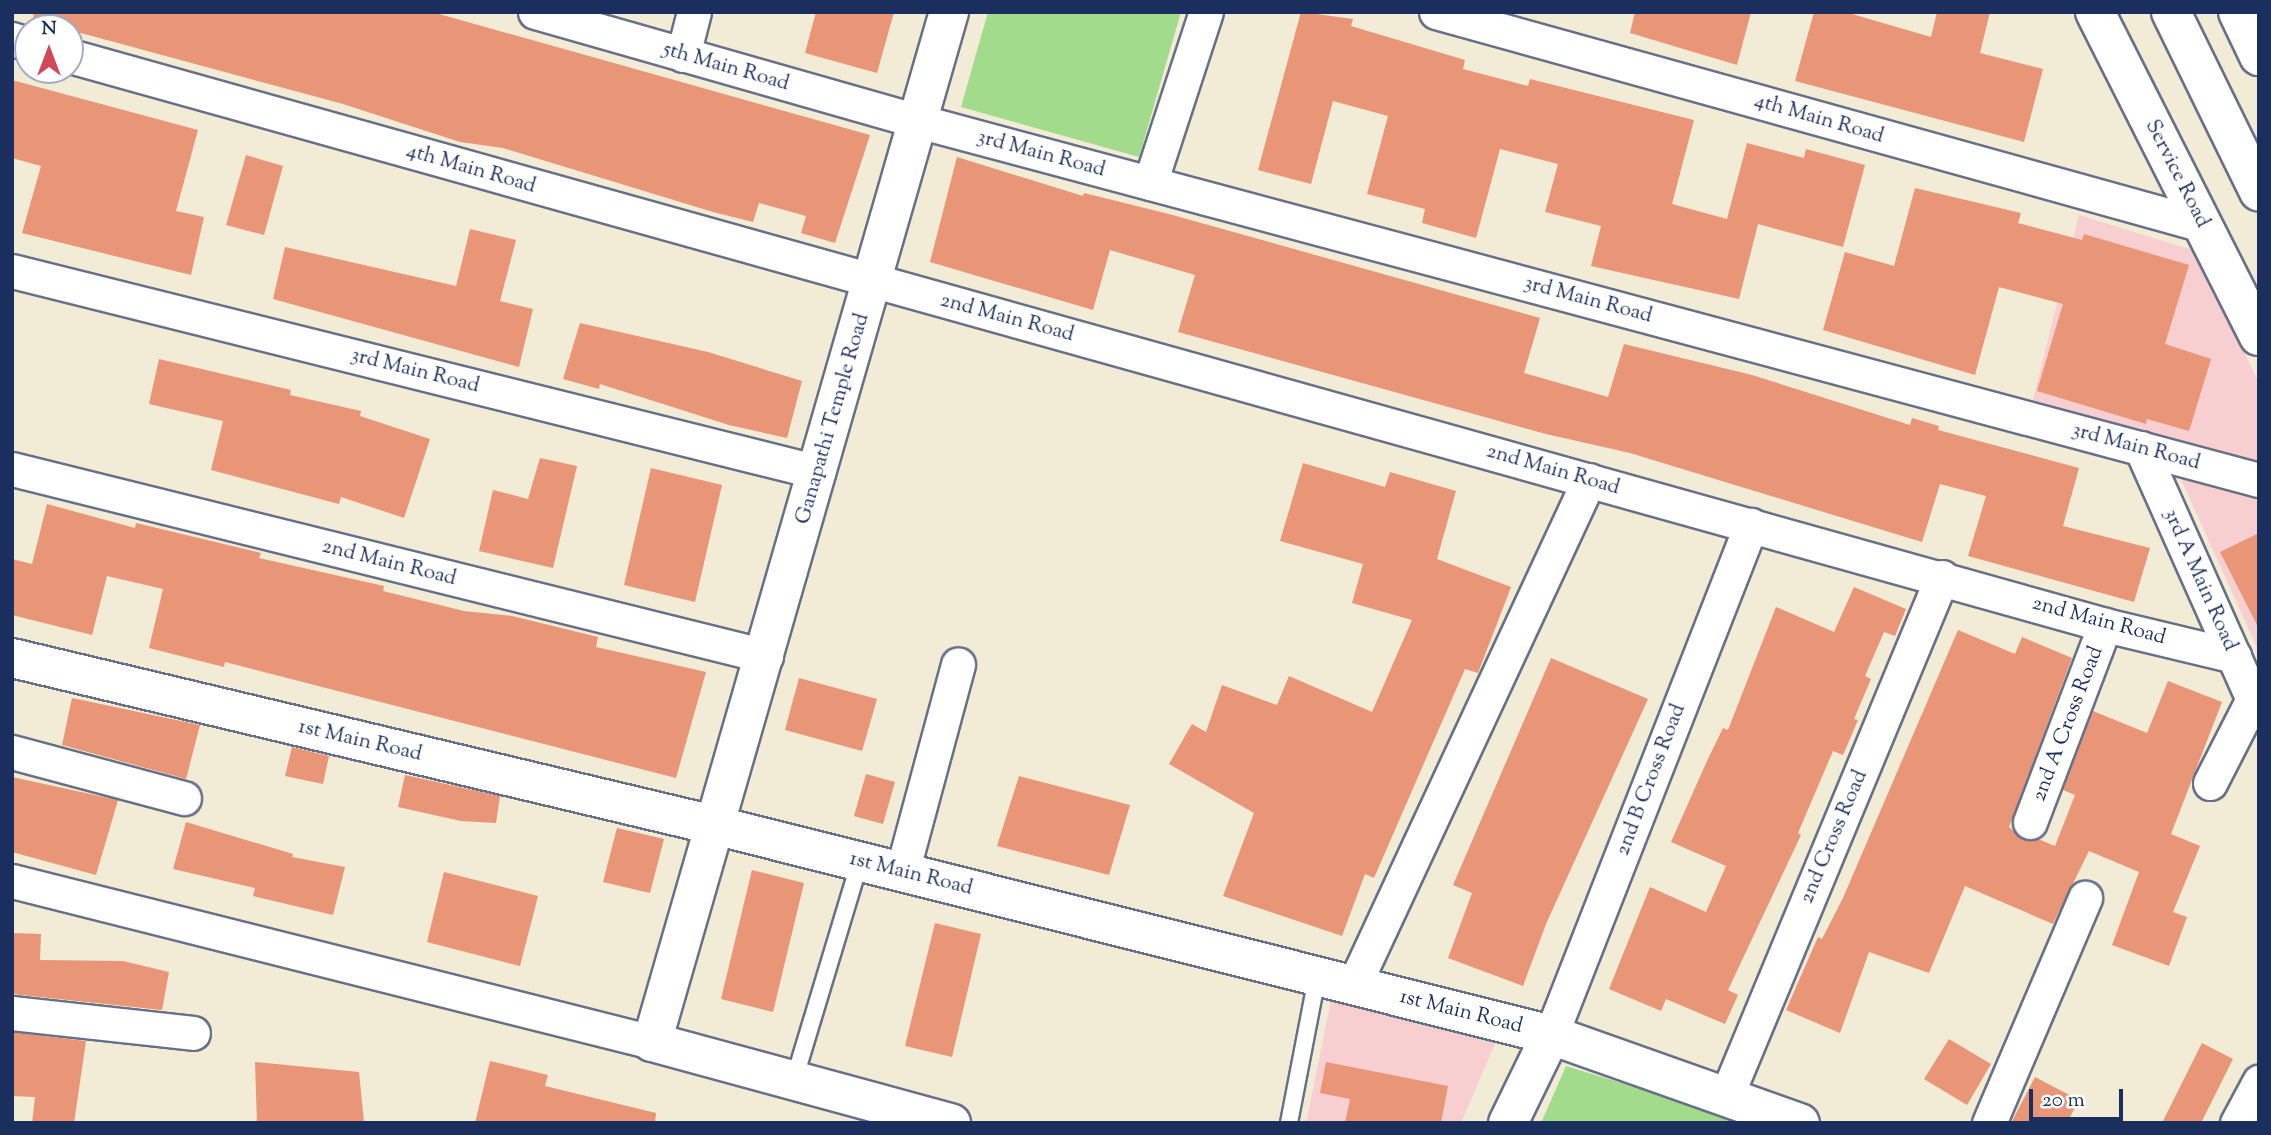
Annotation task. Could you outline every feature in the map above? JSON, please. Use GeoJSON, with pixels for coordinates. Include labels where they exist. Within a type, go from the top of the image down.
{"type":"FeatureCollection","features":[{"type":"Feature","properties":{"kind":"main road","name":"Ganapathi Temple Road"},"geometry":{"type":"LineString","coordinates":[[652,1042],[718,826],[949,12]]}},
{"type":"Feature","properties":{"kind":"main road","name":"Service Road"},"geometry":{"type":"LineString","coordinates":[[2095,12],[2259,336]]}},
{"type":"Feature","properties":{"kind":"main road"},"geometry":{"type":"LineString","coordinates":[[2171,12],[2259,192]]}},
{"type":"Feature","properties":{"kind":"main road"},"geometry":{"type":"LineString","coordinates":[[2238,12],[2259,56]]}},
{"type":"Feature","properties":{"kind":"main road","name":"1st Main Road"},"geometry":{"type":"LineString","coordinates":[[12,658],[718,826],[1551,1035],[1800,1123]]}},
{"type":"Feature","properties":{"kind":"main road"},"geometry":{"type":"LineString","coordinates":[[1508,1123],[1551,1035]]}},
{"type":"Feature","properties":{"kind":"main road"},"geometry":{"type":"LineString","coordinates":[[652,1042],[950,1123]]}},
{"type":"Feature","properties":{"kind":"street","name":"5th Main Road"},"geometry":{"type":"LineString","coordinates":[[535,12],[918,121]]}},
{"type":"Feature","properties":{"kind":"street"},"geometry":{"type":"LineString","coordinates":[[683,54],[694,12]]}},
{"type":"Feature","properties":{"kind":"street"},"geometry":{"type":"LineString","coordinates":[[1150,183],[1206,12]]}},
{"type":"Feature","properties":{"kind":"street","name":"4th Main Road"},"geometry":{"type":"LineString","coordinates":[[1436,12],[2203,225]]}},
{"type":"Feature","properties":{"kind":"street","name":"4th Main Road"},"geometry":{"type":"LineString","coordinates":[[84,60],[873,281]]}},
{"type":"Feature","properties":{"kind":"street","name":"3rd Main Road"},"geometry":{"type":"LineString","coordinates":[[918,121],[2259,480]]}},
{"type":"Feature","properties":{"kind":"street","name":"3rd Main Road"},"geometry":{"type":"LineString","coordinates":[[12,271],[818,472]]}},
{"type":"Feature","properties":{"kind":"street","name":"2nd Main Road"},"geometry":{"type":"LineString","coordinates":[[873,281],[1942,577],[2105,625],[2234,656]]}},
{"type":"Feature","properties":{"kind":"street","name":"3rd A Main Road"},"geometry":{"type":"LineString","coordinates":[[2141,448],[2256,706]]}},
{"type":"Feature","properties":{"kind":"street","name":"2nd Main Road"},"geometry":{"type":"LineString","coordinates":[[12,469],[766,656]]}},
{"type":"Feature","properties":{"kind":"street"},"geometry":{"type":"LineString","coordinates":[[1354,985],[1589,481]]}},
{"type":"Feature","properties":{"kind":"street","name":"2nd B Cross Road"},"geometry":{"type":"LineString","coordinates":[[1551,1035],[1751,526]]}},
{"type":"Feature","properties":{"kind":"street","name":"2nd Cross Road"},"geometry":{"type":"LineString","coordinates":[[1726,1097],[1942,577]]}},
{"type":"Feature","properties":{"kind":"street","name":"2nd A Cross Road"},"geometry":{"type":"LineString","coordinates":[[2030,822],[2105,625]]}},
{"type":"Feature","properties":{"kind":"street"},"geometry":{"type":"LineString","coordinates":[[902,873],[958,664]]}},
{"type":"Feature","properties":{"kind":"street"},"geometry":{"type":"LineString","coordinates":[[2210,783],[2256,706]]}},
{"type":"Feature","properties":{"kind":"street"},"geometry":{"type":"LineString","coordinates":[[12,752],[184,798]]}},
{"type":"Feature","properties":{"kind":"street"},"geometry":{"type":"LineString","coordinates":[[12,881],[652,1042]]}},
{"type":"Feature","properties":{"kind":"street"},"geometry":{"type":"LineString","coordinates":[[1989,1123],[2085,898]]}},
{"type":"Feature","properties":{"kind":"street"},"geometry":{"type":"LineString","coordinates":[[12,1013],[193,1033]]}},
{"type":"Feature","properties":{"kind":"street"},"geometry":{"type":"LineString","coordinates":[[2237,1123],[2259,1082]]}},
{"type":"Feature","properties":{"kind":"lane"},"geometry":{"type":"LineString","coordinates":[[794,1080],[860,862]]}},
{"type":"Feature","properties":{"kind":"lane"},"geometry":{"type":"LineString","coordinates":[[1289,1123],[1317,976]]}},
{"type":"Feature","properties":{"kind":"shaded area"},"geometry":{"type":"Polygon","coordinates":[[[2079,215],[2196,251],[2259,383],[2259,652],[2165,444],[2032,404],[2079,215]]]}},
{"type":"Feature","properties":{"kind":"shaded area"},"geometry":{"type":"Polygon","coordinates":[[[1332,996],[1498,1037],[1461,1123],[1306,1123],[1332,996]]]}},
{"type":"Feature","properties":{"kind":"green space"},"geometry":{"type":"Polygon","coordinates":[[[988,12],[1181,12],[1139,157],[961,107],[988,12]]]}},
{"type":"Feature","properties":{"kind":"green space"},"geometry":{"type":"Polygon","coordinates":[[[1566,1066],[1751,1123],[1541,1123],[1566,1066]]]}},
{"type":"Feature","properties":{"kind":"building"},"geometry":{"type":"Polygon","coordinates":[[[432,12],[870,135],[835,243],[801,233],[806,216],[759,203],[753,222],[713,212],[503,148],[460,142],[343,104],[84,34],[84,14],[34,14],[432,12]]]}},
{"type":"Feature","properties":{"kind":"building"},"geometry":{"type":"Polygon","coordinates":[[[816,12],[894,12],[877,73],[805,53],[816,12]]]}},
{"type":"Feature","properties":{"kind":"building"},"geometry":{"type":"Polygon","coordinates":[[[1301,12],[1353,19],[1351,26],[1465,60],[1463,69],[1528,86],[1530,79],[1694,120],[1672,204],[1727,219],[1747,143],[1804,158],[1806,149],[1865,165],[1843,247],[1758,224],[1739,299],[1591,266],[1601,226],[1545,212],[1558,164],[1500,149],[1476,238],[1422,223],[1425,209],[1367,194],[1388,116],[1333,101],[1311,184],[1258,170],[1301,12]]]}},
{"type":"Feature","properties":{"kind":"building"},"geometry":{"type":"Polygon","coordinates":[[[1635,12],[1751,12],[1737,65],[1630,33],[1635,12]]]}},
{"type":"Feature","properties":{"kind":"building"},"geometry":{"type":"Polygon","coordinates":[[[1814,12],[1845,12],[1931,37],[1937,12],[1990,12],[1980,53],[2043,69],[2024,142],[1795,81],[1814,12]]]}},
{"type":"Feature","properties":{"kind":"building"},"geometry":{"type":"Polygon","coordinates":[[[12,80],[14,84],[27,84],[198,130],[176,211],[204,217],[191,275],[22,233],[41,166],[12,158],[12,80]]]}},
{"type":"Feature","properties":{"kind":"building"},"geometry":{"type":"Polygon","coordinates":[[[246,155],[283,166],[264,235],[226,225],[246,155]]]}},
{"type":"Feature","properties":{"kind":"building"},"geometry":{"type":"Polygon","coordinates":[[[957,157],[1083,196],[1084,193],[1169,214],[1540,318],[1524,373],[1608,397],[1624,344],[1752,375],[1910,425],[1912,418],[1939,426],[1938,430],[2079,468],[2063,526],[2150,548],[2134,602],[1968,556],[1986,496],[1940,484],[1922,542],[1630,453],[1546,434],[1178,332],[1195,275],[1110,250],[1093,310],[930,262],[957,157]]]}},
{"type":"Feature","properties":{"kind":"building"},"geometry":{"type":"Polygon","coordinates":[[[1915,188],[2021,213],[2018,223],[2082,240],[2084,234],[2189,265],[2165,344],[2211,359],[2189,431],[2147,419],[2146,424],[2037,391],[2063,304],[1999,287],[1975,375],[1823,330],[1845,252],[1894,266],[1915,188]]]}},
{"type":"Feature","properties":{"kind":"building"},"geometry":{"type":"Polygon","coordinates":[[[470,229],[516,240],[500,301],[533,309],[519,367],[273,299],[285,247],[456,286],[470,229]]]}},
{"type":"Feature","properties":{"kind":"building"},"geometry":{"type":"Polygon","coordinates":[[[580,323],[708,352],[802,381],[787,438],[729,425],[600,384],[599,389],[563,379],[580,323]]]}},
{"type":"Feature","properties":{"kind":"building"},"geometry":{"type":"Polygon","coordinates":[[[159,359],[291,390],[290,395],[361,411],[360,416],[430,439],[404,518],[341,497],[339,504],[211,470],[223,421],[149,404],[159,359]]]}},
{"type":"Feature","properties":{"kind":"building"},"geometry":{"type":"Polygon","coordinates":[[[540,458],[577,466],[553,568],[479,551],[493,490],[528,499],[540,458]]]}},
{"type":"Feature","properties":{"kind":"building"},"geometry":{"type":"Polygon","coordinates":[[[1303,463],[1385,487],[1390,472],[1456,491],[1437,559],[1511,587],[1478,673],[1465,669],[1374,878],[1365,874],[1342,936],[1223,896],[1254,813],[1169,764],[1192,724],[1206,732],[1222,685],[1277,705],[1289,676],[1372,712],[1412,620],[1352,603],[1363,564],[1280,541],[1303,463]]]}},
{"type":"Feature","properties":{"kind":"building"},"geometry":{"type":"Polygon","coordinates":[[[651,468],[722,485],[695,602],[624,585],[651,468]]]}},
{"type":"Feature","properties":{"kind":"building"},"geometry":{"type":"Polygon","coordinates":[[[47,504],[135,528],[136,523],[261,553],[259,558],[384,586],[383,591],[464,611],[512,616],[598,637],[596,647],[706,672],[676,778],[225,662],[224,667],[149,648],[163,589],[107,576],[92,635],[12,615],[12,559],[32,564],[47,504]]]}},
{"type":"Feature","properties":{"kind":"building"},"geometry":{"type":"Polygon","coordinates":[[[2259,533],[2259,629],[2220,552],[2259,533]]]}},
{"type":"Feature","properties":{"kind":"building"},"geometry":{"type":"Polygon","coordinates":[[[1854,587],[1906,609],[1895,636],[1884,632],[1865,676],[1871,679],[1854,719],[1858,720],[1843,755],[1833,751],[1798,833],[1801,835],[1728,990],[1738,995],[1725,1024],[1666,999],[1661,1011],[1609,989],[1650,887],[1706,912],[1726,866],[1671,842],[1723,728],[1728,730],[1776,607],[1834,632],[1854,587]]]}},
{"type":"Feature","properties":{"kind":"building"},"geometry":{"type":"Polygon","coordinates":[[[1958,630],[2015,654],[2022,637],[2072,658],[2009,827],[2024,840],[2038,839],[2055,846],[2075,795],[2063,790],[2093,711],[2147,733],[2168,681],[2222,702],[2171,834],[2200,846],[2173,912],[2187,917],[2169,966],[2112,945],[2139,872],[2089,851],[2053,924],[1965,886],[1929,973],[1869,952],[1840,1033],[1786,1010],[1818,937],[1822,939],[1843,898],[1958,630]]]}},
{"type":"Feature","properties":{"kind":"building"},"geometry":{"type":"Polygon","coordinates":[[[1551,658],[1648,699],[1546,924],[1523,986],[1448,958],[1472,893],[1453,885],[1551,658]]]}},
{"type":"Feature","properties":{"kind":"building"},"geometry":{"type":"Polygon","coordinates":[[[799,678],[877,699],[862,751],[785,730],[799,678]]]}},
{"type":"Feature","properties":{"kind":"building"},"geometry":{"type":"Polygon","coordinates":[[[72,698],[200,725],[186,779],[62,745],[72,698]]]}},
{"type":"Feature","properties":{"kind":"building"},"geometry":{"type":"Polygon","coordinates":[[[292,747],[329,756],[323,784],[285,776],[292,747]]]}},
{"type":"Feature","properties":{"kind":"building"},"geometry":{"type":"Polygon","coordinates":[[[866,774],[895,782],[883,824],[854,816],[866,774]]]}},
{"type":"Feature","properties":{"kind":"building"},"geometry":{"type":"Polygon","coordinates":[[[405,775],[500,796],[496,823],[461,821],[398,807],[405,775]]]}},
{"type":"Feature","properties":{"kind":"building"},"geometry":{"type":"Polygon","coordinates":[[[1019,776],[1130,805],[1109,875],[997,846],[1019,776]]]}},
{"type":"Feature","properties":{"kind":"building"},"geometry":{"type":"Polygon","coordinates":[[[12,777],[118,800],[96,875],[12,852],[12,777]]]}},
{"type":"Feature","properties":{"kind":"building"},"geometry":{"type":"Polygon","coordinates":[[[186,822],[293,854],[292,857],[345,867],[333,915],[253,896],[255,888],[173,869],[186,822]]]}},
{"type":"Feature","properties":{"kind":"building"},"geometry":{"type":"Polygon","coordinates":[[[617,828],[664,839],[650,893],[603,882],[617,828]]]}},
{"type":"Feature","properties":{"kind":"building"},"geometry":{"type":"Polygon","coordinates":[[[752,870],[804,883],[773,1012],[721,999],[752,870]]]}},
{"type":"Feature","properties":{"kind":"building"},"geometry":{"type":"Polygon","coordinates":[[[444,872],[538,896],[520,966],[427,942],[444,872]]]}},
{"type":"Feature","properties":{"kind":"building"},"geometry":{"type":"Polygon","coordinates":[[[935,923],[981,934],[952,1057],[905,1046],[935,923]]]}},
{"type":"Feature","properties":{"kind":"building"},"geometry":{"type":"Polygon","coordinates":[[[12,933],[41,934],[40,960],[123,961],[169,972],[162,1010],[12,994],[12,933]]]}},
{"type":"Feature","properties":{"kind":"building"},"geometry":{"type":"Polygon","coordinates":[[[12,1032],[86,1041],[74,1123],[32,1123],[35,1097],[12,1096],[12,1032]]]}},
{"type":"Feature","properties":{"kind":"building"},"geometry":{"type":"Polygon","coordinates":[[[1949,1039],[1991,1064],[1967,1105],[1924,1079],[1949,1039]]]}},
{"type":"Feature","properties":{"kind":"building"},"geometry":{"type":"Polygon","coordinates":[[[2202,1043],[2233,1059],[2201,1123],[2162,1123],[2202,1043]]]}},
{"type":"Feature","properties":{"kind":"building"},"geometry":{"type":"Polygon","coordinates":[[[490,1061],[548,1075],[545,1086],[656,1113],[655,1123],[475,1123],[490,1061]]]}},
{"type":"Feature","properties":{"kind":"building"},"geometry":{"type":"Polygon","coordinates":[[[255,1062],[359,1072],[364,1123],[257,1123],[255,1062]]]}},
{"type":"Feature","properties":{"kind":"building"},"geometry":{"type":"Polygon","coordinates":[[[1326,1062],[1448,1086],[1441,1123],[1345,1123],[1350,1099],[1320,1093],[1326,1062]]]}},
{"type":"Feature","properties":{"kind":"building"},"geometry":{"type":"Polygon","coordinates":[[[2035,1077],[2079,1100],[2067,1123],[2011,1123],[2035,1077]]]}}]}
